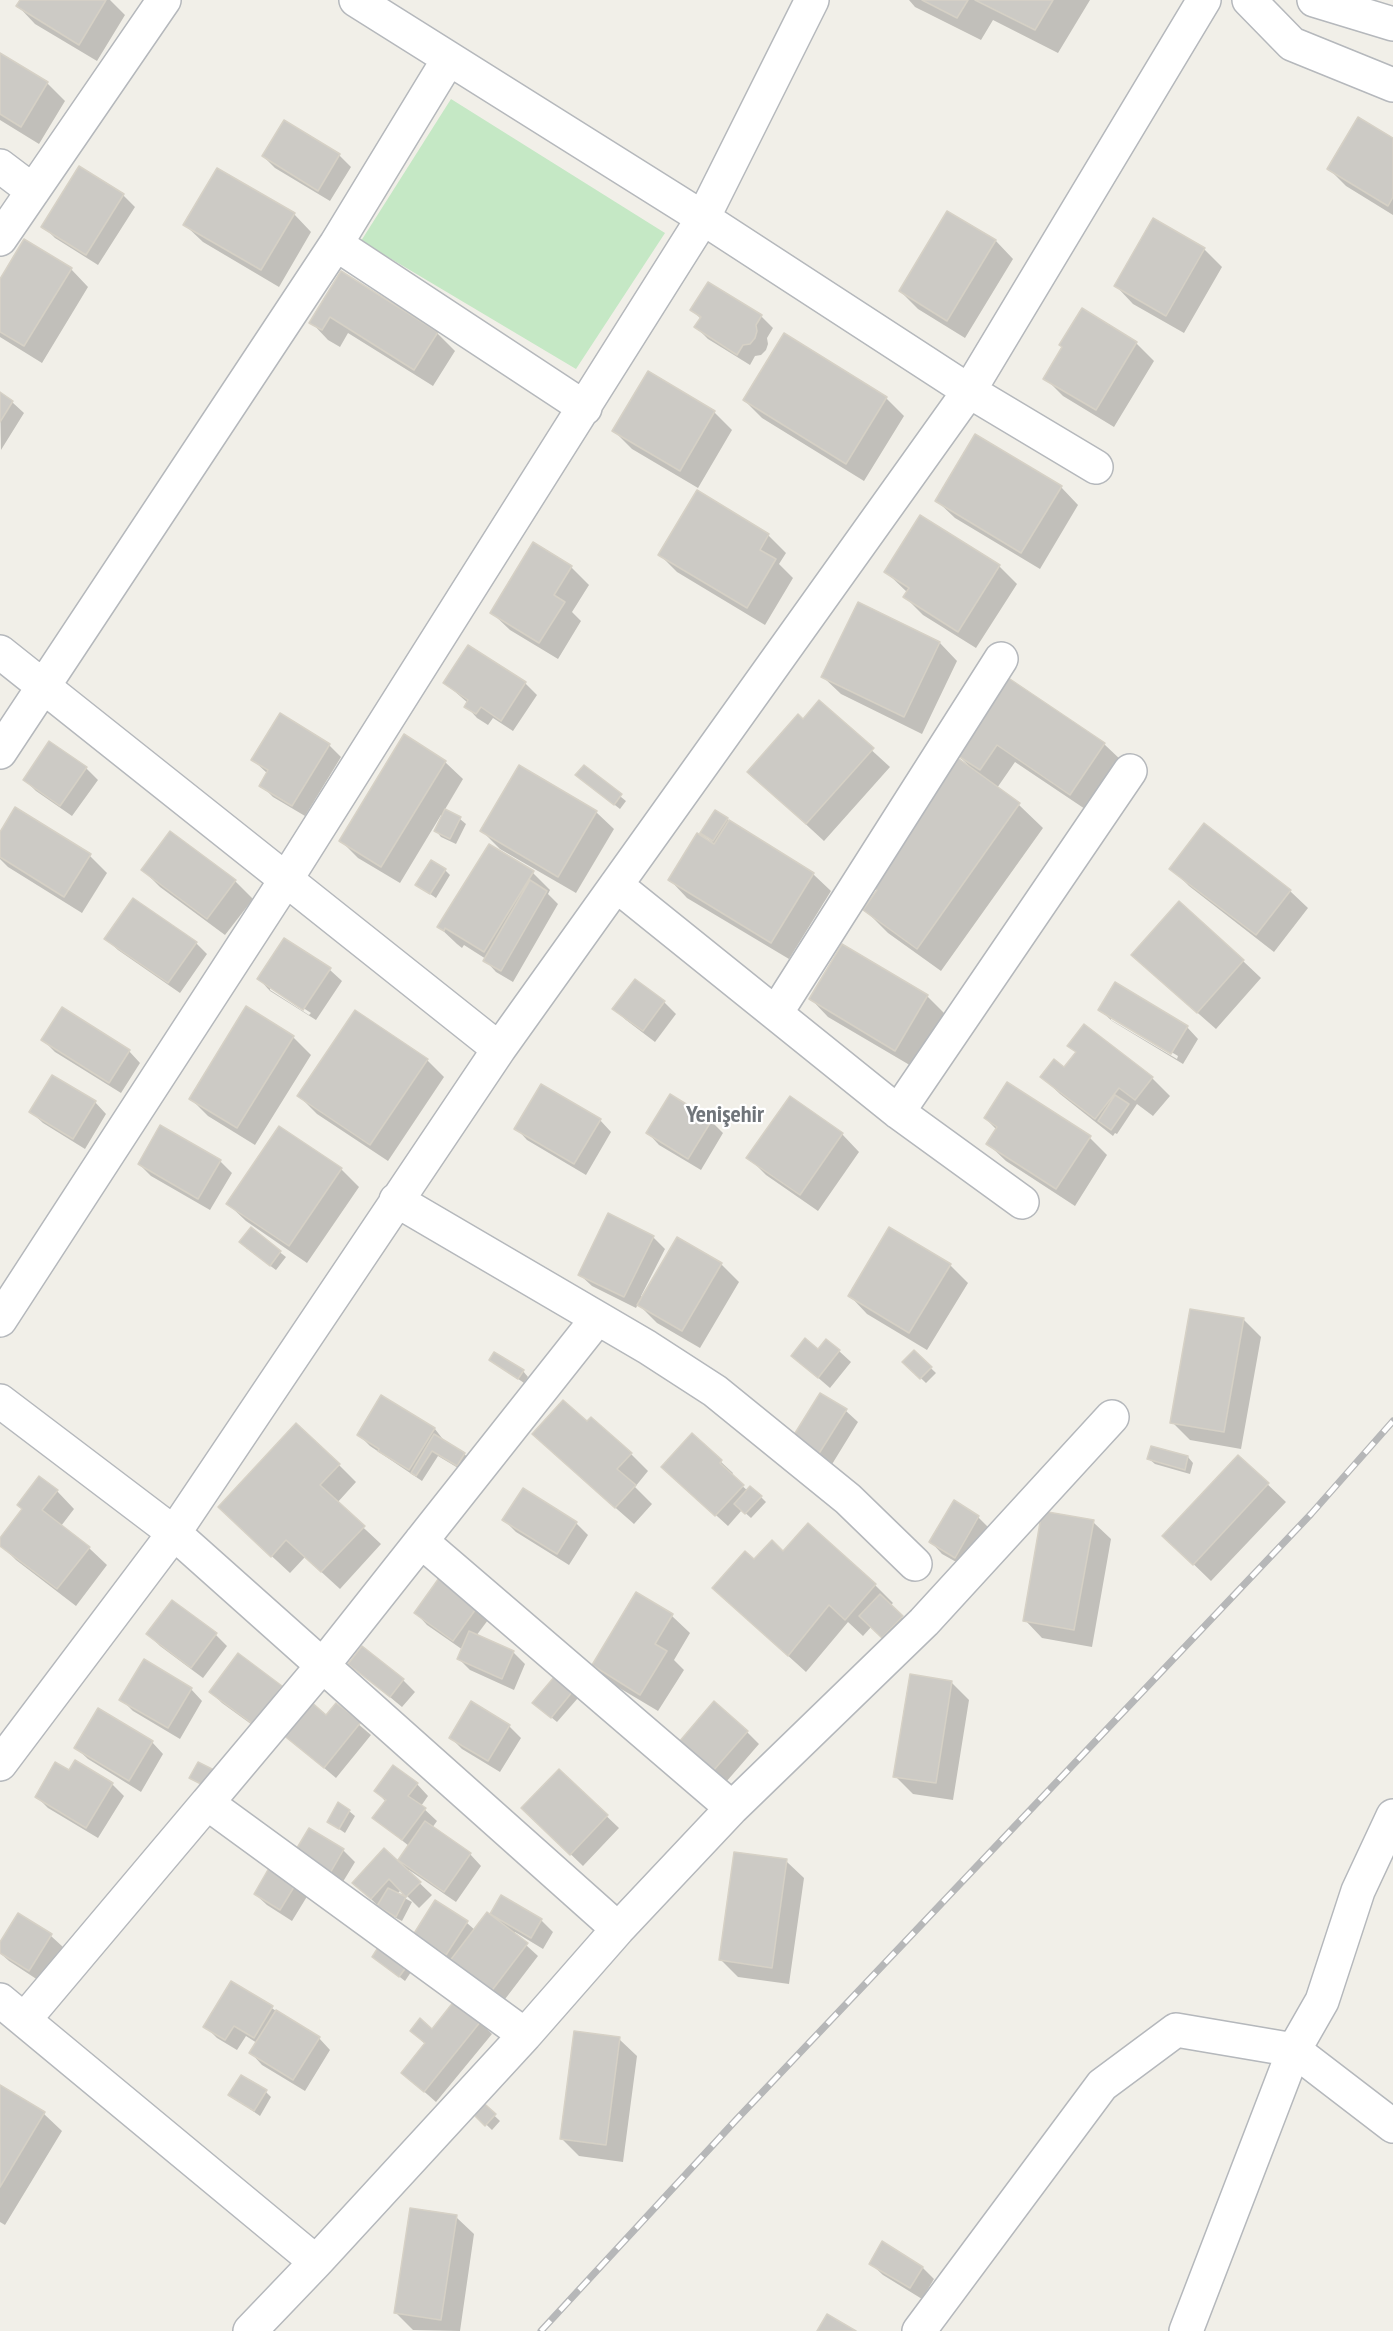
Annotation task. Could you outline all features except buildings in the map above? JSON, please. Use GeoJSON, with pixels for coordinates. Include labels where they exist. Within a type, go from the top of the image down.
{"type":"FeatureCollection","features":[{"type":"Feature","properties":{"kind":"street"},"geometry":{"type":"LineString","coordinates":[[0,239],[164,0]]}},
{"type":"Feature","properties":{"kind":"street"},"geometry":{"type":"LineString","coordinates":[[356,0],[448,60],[703,218],[969,391],[1096,467]]}},
{"type":"Feature","properties":{"kind":"street"},"geometry":{"type":"LineString","coordinates":[[0,1320],[285,880],[703,218],[812,0]]}},
{"type":"Feature","properties":{"kind":"street"},"geometry":{"type":"LineString","coordinates":[[0,1764],[174,1533],[498,1049],[969,391],[1204,0]]}},
{"type":"Feature","properties":{"kind":"street"},"geometry":{"type":"LineString","coordinates":[[1249,0],[1292,44],[1393,85]]}},
{"type":"Feature","properties":{"kind":"street"},"geometry":{"type":"LineString","coordinates":[[1314,0],[1393,24]]}},
{"type":"Feature","properties":{"kind":"street"},"geometry":{"type":"LineString","coordinates":[[0,752],[336,244],[448,60]]}},
{"type":"Feature","properties":{"kind":"street"},"geometry":{"type":"LineString","coordinates":[[0,166],[33,191]]}},
{"type":"Feature","properties":{"kind":"street"},"geometry":{"type":"LineString","coordinates":[[336,244],[585,408]]}},
{"type":"Feature","properties":{"kind":"street"},"geometry":{"type":"LineString","coordinates":[[0,652],[498,1049]]}},
{"type":"Feature","properties":{"kind":"street"},"geometry":{"type":"LineString","coordinates":[[776,1013],[1001,659]]}},
{"type":"Feature","properties":{"kind":"street"},"geometry":{"type":"LineString","coordinates":[[898,1112],[1130,771]]}},
{"type":"Feature","properties":{"kind":"street"},"geometry":{"type":"LineString","coordinates":[[616,885],[898,1112],[1022,1202]]}},
{"type":"Feature","properties":{"kind":"street"},"geometry":{"type":"LineString","coordinates":[[396,1200],[647,1347],[715,1391],[848,1498],[915,1564]]}},
{"type":"Feature","properties":{"kind":"street"},"geometry":{"type":"LineString","coordinates":[[316,2262],[12,2010],[207,1803],[323,1665],[597,1319]]}},
{"type":"Feature","properties":{"kind":"street"},"geometry":{"type":"LineString","coordinates":[[0,1401],[174,1533],[618,1929]]}},
{"type":"Feature","properties":{"kind":"street"},"geometry":{"type":"LineString","coordinates":[[250,2331],[525,2035],[618,1929],[732,1808],[924,1622],[1112,1417]]}},
{"type":"Feature","properties":{"kind":"street"},"geometry":{"type":"LineString","coordinates":[[421,1541],[732,1808]]}},
{"type":"Feature","properties":{"kind":"street"},"geometry":{"type":"LineString","coordinates":[[207,1803],[525,2035]]}},
{"type":"Feature","properties":{"kind":"street"},"geometry":{"type":"LineString","coordinates":[[1186,2331],[1294,2050],[1322,2001],[1358,1891],[1393,1816]]}},
{"type":"Feature","properties":{"kind":"street"},"geometry":{"type":"LineString","coordinates":[[919,2331],[1102,2085],[1176,2030],[1294,2050],[1393,2126]]}},
{"type":"Feature","properties":{"kind":"green space"},"geometry":{"type":"Polygon","coordinates":[[[451,99],[665,233],[576,369],[361,241],[451,99]]]}},
{"type":"Feature","properties":{"kind":"railway"},"geometry":{"type":"LineString","coordinates":[[541,2331],[736,2120],[1311,1514],[1393,1421]]}},
{"type":"Feature","properties":{"kind":"district","name":"Yenişehir"},"geometry":{"type":"Point","coordinates":[725,1115]}}]}
